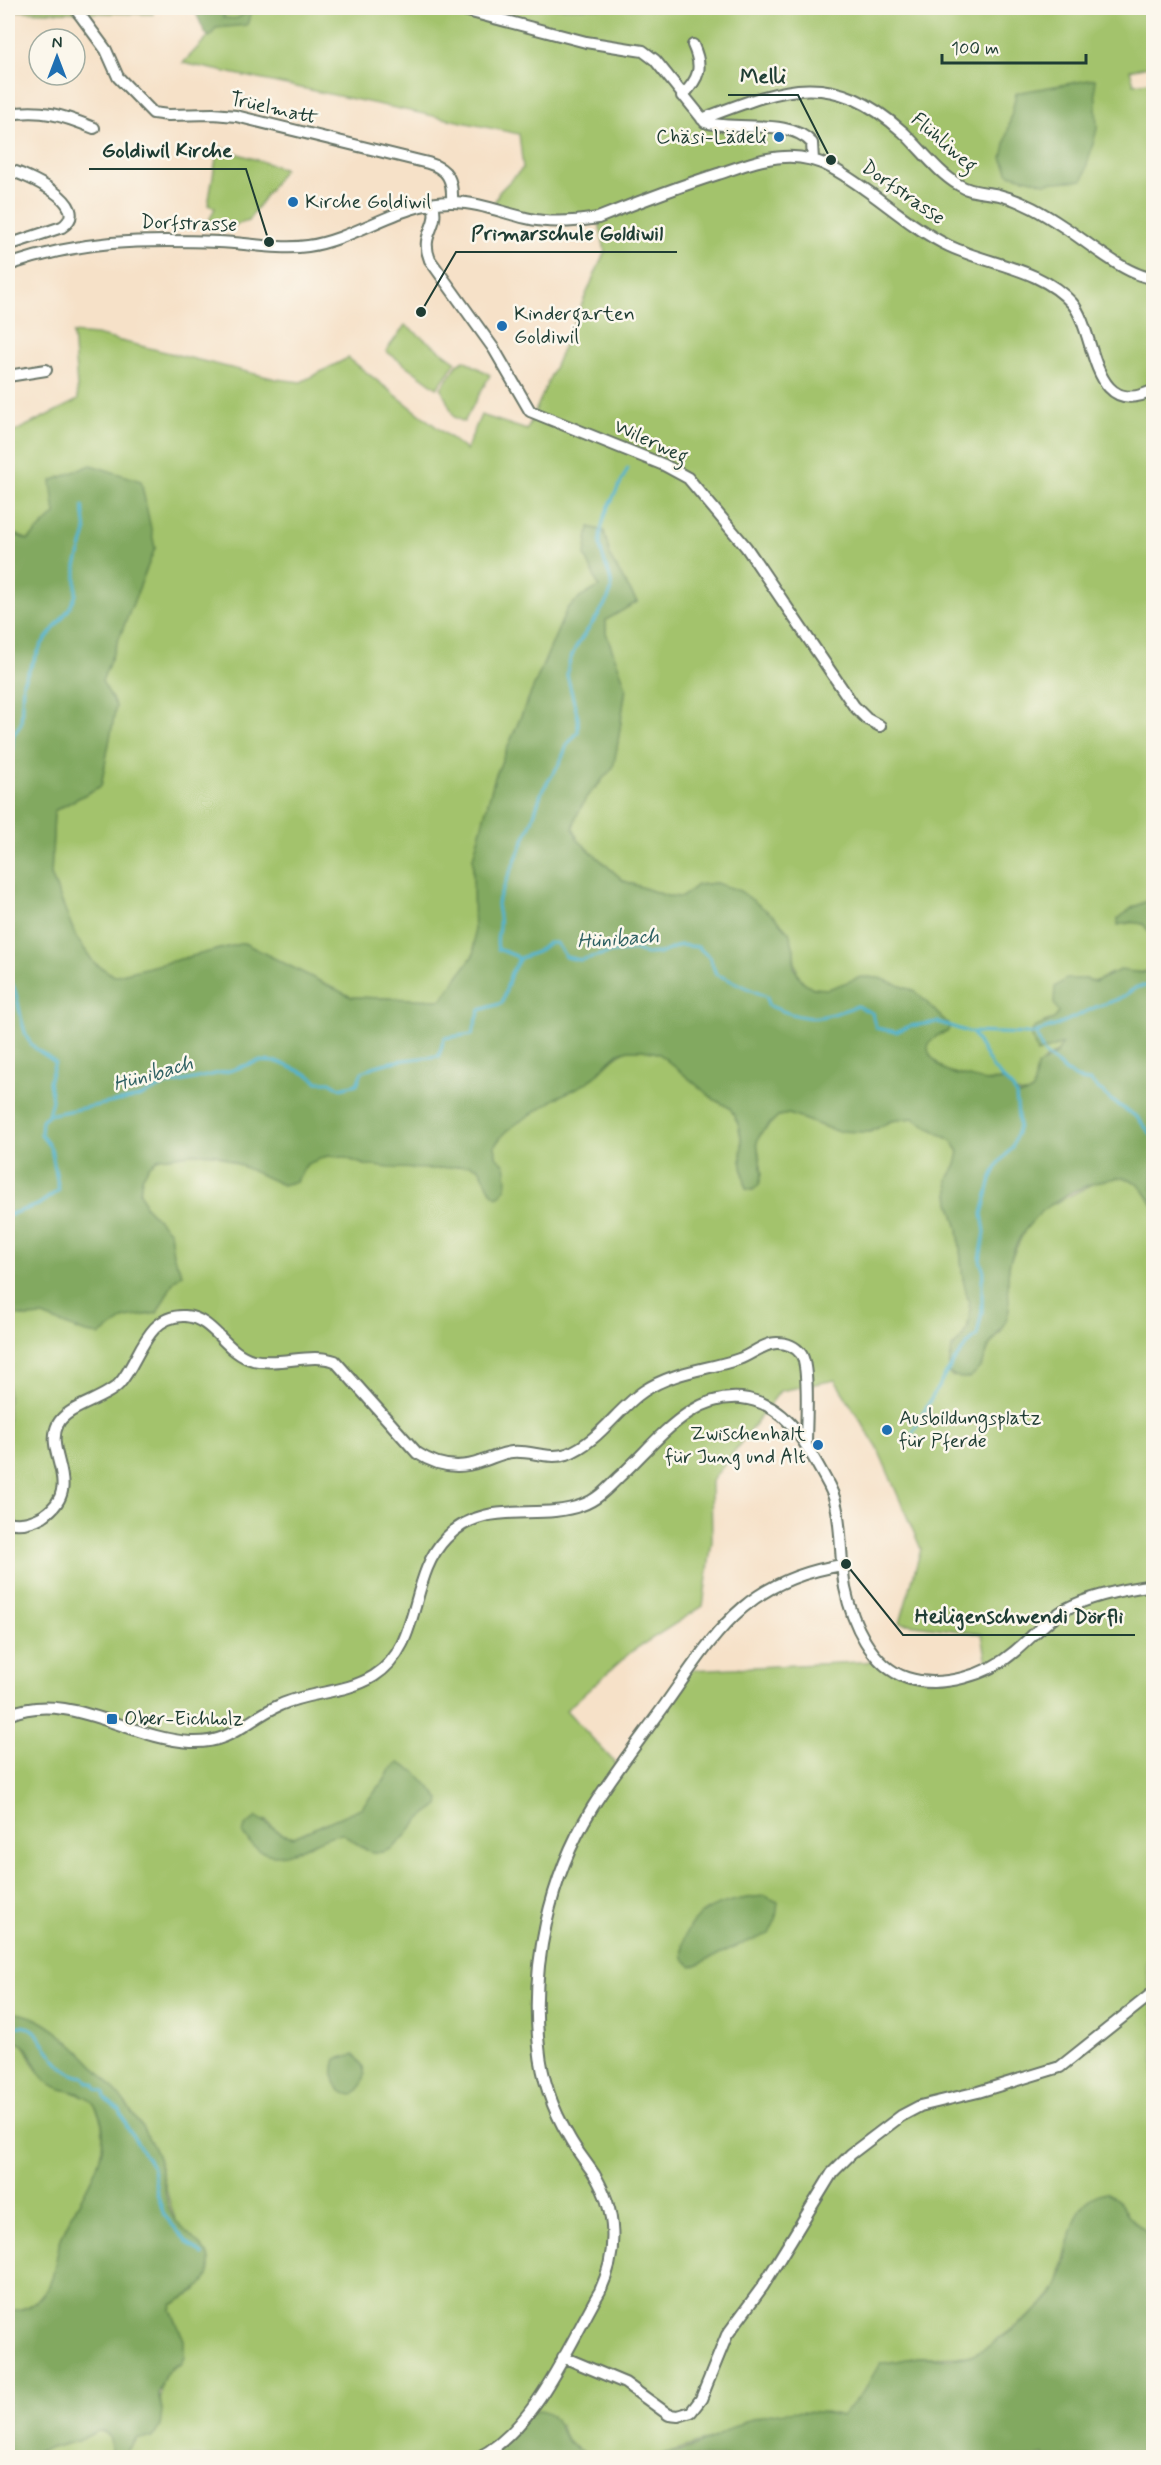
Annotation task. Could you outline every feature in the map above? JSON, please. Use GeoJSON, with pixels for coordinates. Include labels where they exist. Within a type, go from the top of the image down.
{"type":"FeatureCollection","features":[{"type":"Feature","properties":{"kind":"street","name":"Trüelmatt"},"geometry":{"type":"LineString","coordinates":[[75,8],[106,50],[118,77],[153,113],[236,116],[434,165],[448,173],[453,189],[453,202]]}},
{"type":"Feature","properties":{"kind":"street"},"geometry":{"type":"LineString","coordinates":[[456,8],[586,42],[643,51],[655,60],[702,119],[709,123],[730,127],[772,127],[805,136],[812,143],[813,160]]}},
{"type":"Feature","properties":{"kind":"street"},"geometry":{"type":"LineString","coordinates":[[682,96],[692,85],[699,69],[699,58],[693,45]]}},
{"type":"Feature","properties":{"kind":"street","name":"Flühliweg"},"geometry":{"type":"LineString","coordinates":[[702,119],[793,90],[819,89],[844,93],[882,114],[960,186],[1000,195],[1025,204],[1133,273],[1154,278]]}},
{"type":"Feature","properties":{"kind":"street"},"geometry":{"type":"LineString","coordinates":[[8,114],[44,111],[94,128]]}},
{"type":"Feature","properties":{"kind":"street","name":"Dorfstrasse"},"geometry":{"type":"LineString","coordinates":[[8,265],[77,246],[120,241],[157,239],[309,246],[351,233],[407,211],[433,204],[453,202],[476,204],[545,221],[581,221],[598,218],[679,187],[760,161],[786,157],[813,160],[843,174],[948,245],[1029,274],[1051,285],[1072,303],[1077,311],[1086,331],[1097,369],[1106,385],[1117,393],[1125,395],[1139,395],[1154,390]]}},
{"type":"Feature","properties":{"kind":"street"},"geometry":{"type":"LineString","coordinates":[[8,170],[29,178],[63,198],[69,206],[70,213],[62,227],[8,245]]}},
{"type":"Feature","properties":{"kind":"street","name":"Wilerweg"},"geometry":{"type":"LineString","coordinates":[[433,204],[436,213],[425,248],[430,260],[494,349],[530,411],[664,465],[688,478],[746,547],[854,706],[867,719],[880,726]]}},
{"type":"Feature","properties":{"kind":"street"},"geometry":{"type":"LineString","coordinates":[[8,376],[46,370]]}},
{"type":"Feature","properties":{"kind":"street"},"geometry":{"type":"LineString","coordinates":[[8,1522],[25,1523],[38,1518],[49,1511],[61,1494],[63,1479],[55,1435],[57,1426],[63,1417],[111,1391],[128,1371],[150,1332],[164,1322],[183,1316],[203,1321],[232,1350],[253,1360],[277,1362],[322,1358],[335,1362],[417,1453],[434,1462],[457,1466],[475,1464],[513,1452],[548,1456],[566,1454],[595,1436],[635,1397],[665,1379],[691,1370],[742,1358],[769,1344],[789,1345],[800,1352],[807,1370],[806,1444]]}},
{"type":"Feature","properties":{"kind":"street"},"geometry":{"type":"LineString","coordinates":[[8,1715],[26,1708],[53,1707],[181,1741],[198,1742],[218,1739],[239,1731],[277,1706],[360,1683],[382,1670],[402,1646],[430,1559],[442,1542],[464,1524],[490,1514],[565,1509],[584,1504],[601,1494],[684,1415],[697,1407],[719,1399],[746,1399],[772,1408],[788,1419],[806,1444],[834,1494],[846,1593],[852,1612],[872,1652],[894,1672],[923,1680],[953,1679],[988,1669],[1006,1659],[1045,1623],[1068,1608],[1093,1598],[1154,1585]]}},
{"type":"Feature","properties":{"kind":"street"},"geometry":{"type":"LineString","coordinates":[[477,2457],[502,2442],[521,2424],[562,2357],[606,2277],[614,2241],[609,2208],[598,2181],[560,2121],[547,2088],[539,2051],[536,2008],[538,1977],[548,1918],[562,1870],[587,1816],[617,1770],[731,1618],[770,1587],[798,1574],[842,1565]]}},
{"type":"Feature","properties":{"kind":"street"},"geometry":{"type":"LineString","coordinates":[[562,2357],[624,2383],[669,2415],[678,2416],[691,2412],[701,2399],[727,2335],[763,2286],[832,2173],[851,2154],[901,2116],[920,2106],[978,2092],[1060,2067],[1154,1992]]}},
{"type":"Feature","properties":{"kind":"green space"},"geometry":{"type":"Polygon","coordinates":[[[8,8],[151,8],[153,14],[8,11],[8,8]]]}},
{"type":"Feature","properties":{"kind":"green space"},"geometry":{"type":"Polygon","coordinates":[[[194,8],[227,8],[223,18],[230,19],[239,17],[246,11],[251,12],[247,25],[216,28],[210,37],[205,33],[194,8]]]}},
{"type":"Feature","properties":{"kind":"green space"},"geometry":{"type":"Polygon","coordinates":[[[227,8],[1153,8],[1153,65],[1130,70],[1134,84],[1154,81],[1154,898],[1132,908],[1118,919],[1124,924],[1135,922],[1143,924],[1149,929],[1154,943],[1154,952],[1150,970],[1146,972],[1122,971],[1098,980],[1086,979],[1058,1008],[1059,1013],[1054,1019],[1044,1022],[1057,1046],[1064,1043],[1059,1050],[1042,1062],[1033,1090],[1028,1094],[1014,1092],[1003,1080],[979,1081],[945,1070],[930,1056],[927,1048],[928,1042],[937,1035],[947,1032],[923,1000],[913,991],[872,977],[827,989],[810,987],[797,972],[794,949],[740,891],[716,883],[697,885],[682,897],[667,896],[624,881],[578,840],[573,828],[576,817],[587,796],[601,782],[617,748],[626,688],[606,633],[606,619],[637,602],[611,559],[604,531],[590,527],[585,555],[599,587],[581,597],[567,609],[495,777],[473,859],[474,954],[441,1000],[351,997],[244,943],[114,976],[94,963],[76,937],[51,875],[54,811],[101,786],[116,706],[102,681],[155,548],[56,514],[28,540],[8,531],[8,435],[78,400],[73,333],[96,335],[276,379],[301,382],[348,358],[466,450],[481,415],[527,430],[605,251],[598,218],[564,222],[492,208],[499,192],[523,168],[519,134],[183,63],[216,28],[243,16],[235,19],[223,18],[227,8]]]}},
{"type":"Feature","properties":{"kind":"green space"},"geometry":{"type":"Polygon","coordinates":[[[1095,79],[1097,129],[1083,180],[1044,183],[1009,174],[1002,158],[1016,93],[1095,79]]]}},
{"type":"Feature","properties":{"kind":"green space"},"geometry":{"type":"Polygon","coordinates":[[[218,147],[284,169],[248,221],[229,227],[207,225],[215,208],[208,205],[218,147]]]}},
{"type":"Feature","properties":{"kind":"green space"},"geometry":{"type":"Polygon","coordinates":[[[405,325],[456,362],[437,388],[386,351],[405,325]]]}},
{"type":"Feature","properties":{"kind":"green space"},"geometry":{"type":"Polygon","coordinates":[[[464,360],[490,375],[464,422],[454,417],[441,388],[458,364],[464,360]]]}},
{"type":"Feature","properties":{"kind":"green space"},"geometry":{"type":"Polygon","coordinates":[[[91,465],[141,481],[155,548],[102,681],[116,706],[101,786],[54,811],[51,875],[76,937],[94,963],[114,976],[244,943],[351,997],[441,1000],[474,954],[473,858],[495,777],[567,609],[581,597],[599,587],[585,555],[589,527],[604,531],[611,559],[637,602],[606,620],[606,633],[626,687],[613,768],[587,796],[576,817],[573,828],[578,840],[624,881],[667,896],[682,897],[697,885],[716,883],[740,891],[774,916],[789,932],[794,949],[794,968],[802,981],[813,988],[828,989],[861,977],[879,978],[915,991],[950,1026],[947,1032],[929,1043],[931,1056],[939,1065],[954,1074],[985,1081],[1003,1080],[1019,1095],[1028,1094],[1033,1090],[1037,1066],[1055,1055],[1063,1044],[1037,1053],[1031,1034],[1034,1028],[1054,1019],[1059,1013],[1054,1003],[1055,987],[1066,979],[1086,979],[1095,982],[1120,970],[1143,973],[1150,970],[1153,959],[1153,1206],[1139,1185],[1129,1179],[1117,1178],[1083,1187],[1066,1195],[1037,1216],[1016,1244],[1010,1261],[1009,1312],[1005,1322],[989,1346],[981,1367],[969,1378],[960,1378],[948,1373],[952,1348],[968,1327],[970,1308],[963,1279],[958,1229],[950,1202],[948,1179],[956,1165],[959,1152],[952,1141],[913,1118],[891,1121],[870,1132],[836,1131],[789,1114],[778,1116],[761,1133],[757,1142],[762,1173],[759,1185],[753,1190],[746,1189],[741,1160],[742,1142],[738,1123],[730,1108],[715,1100],[658,1053],[628,1050],[619,1053],[595,1077],[558,1097],[504,1133],[495,1145],[496,1156],[505,1165],[507,1183],[504,1191],[497,1197],[492,1193],[479,1168],[470,1165],[435,1169],[390,1168],[365,1165],[343,1157],[327,1156],[307,1164],[296,1181],[283,1185],[216,1154],[198,1153],[159,1158],[149,1166],[142,1178],[140,1192],[145,1206],[170,1232],[173,1255],[182,1274],[174,1281],[157,1313],[125,1318],[100,1335],[86,1333],[43,1316],[27,1317],[8,1313],[8,531],[28,540],[55,514],[51,481],[91,465]]]}},
{"type":"Feature","properties":{"kind":"green space"},"geometry":{"type":"Polygon","coordinates":[[[1153,898],[1153,937],[1143,924],[1131,922],[1118,925],[1118,919],[1132,908],[1153,898]]]}},
{"type":"Feature","properties":{"kind":"green space"},"geometry":{"type":"Polygon","coordinates":[[[628,1050],[643,1050],[658,1053],[715,1100],[730,1108],[738,1123],[742,1142],[741,1160],[746,1189],[753,1190],[762,1173],[757,1142],[761,1133],[778,1116],[789,1114],[836,1131],[870,1132],[891,1121],[913,1118],[952,1141],[959,1152],[956,1165],[948,1179],[950,1202],[958,1229],[963,1279],[970,1308],[968,1327],[952,1348],[948,1373],[953,1377],[982,1366],[990,1345],[1001,1332],[1009,1309],[1006,1289],[1010,1261],[1025,1230],[1043,1209],[1101,1180],[1123,1177],[1139,1183],[1154,1206],[1154,1939],[1146,1964],[1154,2015],[1153,2238],[1130,2217],[1119,2202],[1085,2203],[1068,2244],[1057,2288],[1040,2308],[989,2346],[969,2356],[918,2357],[880,2364],[865,2389],[842,2416],[826,2412],[745,2421],[717,2437],[653,2457],[617,2457],[581,2451],[571,2445],[564,2436],[560,2424],[477,2457],[122,2457],[162,2410],[160,2396],[162,2382],[169,2371],[181,2364],[184,2340],[171,2310],[172,2305],[197,2291],[200,2245],[180,2228],[174,2217],[156,2153],[148,2137],[104,2077],[50,2027],[31,2017],[8,2012],[8,1313],[27,1317],[43,1316],[86,1333],[100,1335],[125,1318],[157,1313],[174,1281],[182,1274],[173,1255],[170,1232],[145,1206],[140,1192],[142,1177],[149,1166],[159,1158],[198,1153],[216,1154],[283,1185],[296,1181],[307,1164],[327,1156],[343,1157],[365,1165],[470,1165],[479,1168],[492,1193],[495,1145],[501,1137],[532,1111],[592,1079],[628,1050]],[[835,1380],[780,1391],[711,1482],[712,1541],[703,1606],[632,1651],[566,1710],[619,1767],[690,1670],[880,1661],[887,1667],[930,1680],[988,1669],[982,1634],[900,1623],[921,1549],[877,1447],[835,1380]],[[390,1770],[384,1781],[361,1808],[294,1837],[282,1834],[265,1820],[249,1842],[309,1846],[327,1835],[342,1833],[366,1849],[375,1852],[389,1850],[401,1841],[420,1819],[435,1808],[390,1770]]]}},
{"type":"Feature","properties":{"kind":"green space"},"geometry":{"type":"Polygon","coordinates":[[[399,1763],[416,1772],[440,1799],[439,1805],[420,1819],[391,1849],[369,1851],[342,1833],[291,1853],[267,1854],[255,1847],[243,1834],[245,1826],[257,1817],[282,1834],[294,1837],[361,1808],[384,1781],[390,1770],[399,1763]]]}},
{"type":"Feature","properties":{"kind":"green space"},"geometry":{"type":"Polygon","coordinates":[[[765,1896],[778,1902],[776,1919],[769,1934],[734,1947],[692,1967],[683,1958],[683,1942],[688,1928],[696,1918],[721,1904],[765,1896]]]}},
{"type":"Feature","properties":{"kind":"green space"},"geometry":{"type":"Polygon","coordinates":[[[8,2012],[31,2017],[50,2027],[68,2041],[104,2077],[135,2117],[156,2153],[172,2215],[204,2250],[210,2260],[210,2269],[204,2283],[172,2305],[171,2310],[184,2340],[184,2357],[181,2364],[173,2366],[165,2375],[158,2393],[162,2410],[160,2426],[153,2438],[137,2438],[122,2457],[112,2457],[109,2436],[104,2431],[98,2431],[77,2441],[16,2457],[8,2457],[8,2311],[32,2305],[48,2288],[61,2239],[99,2161],[103,2144],[103,2128],[93,2103],[81,2094],[52,2085],[45,2080],[23,2044],[8,2042],[8,2012]]]}},
{"type":"Feature","properties":{"kind":"green space"},"geometry":{"type":"Polygon","coordinates":[[[18,2040],[28,2051],[34,2066],[40,2073],[63,2088],[93,2101],[102,2129],[102,2146],[92,2178],[61,2239],[48,2288],[31,2305],[8,2312],[8,2042],[18,2040]]]}},
{"type":"Feature","properties":{"kind":"green space"},"geometry":{"type":"Polygon","coordinates":[[[354,2054],[362,2065],[365,2075],[362,2085],[353,2095],[341,2091],[335,2082],[334,2071],[336,2059],[354,2054]]]}},
{"type":"Feature","properties":{"kind":"green space"},"geometry":{"type":"Polygon","coordinates":[[[1107,2192],[1153,2238],[1153,2457],[1044,2458],[1043,2455],[1033,2458],[643,2457],[662,2455],[691,2447],[718,2436],[742,2422],[769,2414],[806,2411],[841,2416],[865,2389],[880,2363],[920,2357],[959,2358],[980,2351],[1018,2326],[1051,2296],[1062,2276],[1077,2217],[1084,2205],[1093,2197],[1107,2192]]]}},
{"type":"Feature","properties":{"kind":"green space"},"geometry":{"type":"Polygon","coordinates":[[[538,2410],[550,2414],[566,2440],[581,2451],[617,2457],[477,2458],[530,2412],[538,2410]]]}},
{"type":"Feature","properties":{"kind":"green space"},"geometry":{"type":"Polygon","coordinates":[[[98,2431],[106,2434],[110,2439],[114,2455],[112,2458],[16,2458],[77,2441],[98,2431]]]}},
{"type":"Feature","properties":{"kind":"waterway"},"geometry":{"type":"LineString","coordinates":[[519,960],[516,956],[498,949],[497,903],[532,821],[542,791],[560,763],[567,745],[578,732],[578,718],[567,675],[569,664],[573,653],[610,594],[611,581],[600,548],[601,532],[610,503],[628,468]]}},
{"type":"Feature","properties":{"kind":"waterway"},"geometry":{"type":"LineString","coordinates":[[8,761],[12,752],[13,735],[21,724],[23,682],[42,644],[69,609],[76,595],[76,566],[86,532],[83,506]]}},
{"type":"Feature","properties":{"kind":"waterway","name":"Hünibach"},"geometry":{"type":"LineString","coordinates":[[8,1215],[38,1205],[59,1190],[51,1148],[41,1135],[42,1120],[48,1115],[139,1097],[166,1085],[229,1071],[259,1061],[278,1062],[307,1074],[318,1082],[330,1082],[340,1088],[357,1084],[362,1072],[380,1065],[439,1056],[444,1038],[472,1034],[480,1010],[502,1003],[511,973],[520,958],[537,952],[548,943],[556,943],[566,957],[580,960],[612,952],[637,950],[646,954],[662,953],[680,945],[698,947],[710,958],[716,974],[767,997],[768,1005],[793,1015],[812,1018],[857,1006],[872,1013],[876,1028],[896,1032],[910,1026],[938,1022],[968,1032],[1031,1034],[1119,999],[1137,987],[1154,985]]}},
{"type":"Feature","properties":{"kind":"waterway"},"geometry":{"type":"LineString","coordinates":[[8,979],[15,990],[23,1026],[29,1041],[55,1062],[49,1082],[52,1100],[48,1115]]}},
{"type":"Feature","properties":{"kind":"waterway"},"geometry":{"type":"LineString","coordinates":[[912,1434],[950,1368],[977,1336],[982,1311],[984,1272],[980,1260],[985,1232],[982,1214],[991,1179],[999,1163],[1012,1148],[1019,1126],[1016,1095],[993,1068],[972,1032]]}},
{"type":"Feature","properties":{"kind":"waterway"},"geometry":{"type":"LineString","coordinates":[[1036,1032],[1042,1050]]}},
{"type":"Feature","properties":{"kind":"waterway"},"geometry":{"type":"LineString","coordinates":[[1044,1053],[1078,1079],[1090,1081],[1111,1100],[1137,1117],[1154,1138]]}},
{"type":"Feature","properties":{"kind":"waterway"},"geometry":{"type":"LineString","coordinates":[[8,2026],[25,2027],[35,2031],[65,2069],[95,2084],[96,2088],[104,2092],[105,2099],[120,2110],[127,2127],[153,2168],[157,2193],[164,2215],[187,2242],[203,2255]]}},
{"type":"Feature","properties":{"kind":"place","name":"Chäsi-Lädeli"},"geometry":{"type":"Point","coordinates":[779,137]}},
{"type":"Feature","properties":{"kind":"place","name":"Melli"},"geometry":{"type":"Point","coordinates":[831,160]}},
{"type":"Feature","properties":{"kind":"place","name":"Kirche Goldiwil"},"geometry":{"type":"Point","coordinates":[293,202]}},
{"type":"Feature","properties":{"kind":"place","name":"Goldiwil Kirche"},"geometry":{"type":"Point","coordinates":[269,242]}},
{"type":"Feature","properties":{"kind":"place","name":"Primarschule Goldiwil"},"geometry":{"type":"Point","coordinates":[421,312]}},
{"type":"Feature","properties":{"kind":"place","name":"Kindergarten Goldiwil"},"geometry":{"type":"Point","coordinates":[502,326]}},
{"type":"Feature","properties":{"kind":"place","name":"Ausbildungsplatz für Pferde"},"geometry":{"type":"Point","coordinates":[887,1430]}},
{"type":"Feature","properties":{"kind":"place","name":"Zwischenhalt für Jung und Alt"},"geometry":{"type":"Point","coordinates":[818,1445]}},
{"type":"Feature","properties":{"kind":"place","name":"Heiligenschwendi Dörfli"},"geometry":{"type":"Point","coordinates":[846,1564]}},
{"type":"Feature","properties":{"kind":"place","name":"Ober-Eichholz"},"geometry":{"type":"Point","coordinates":[112,1719]}}]}
